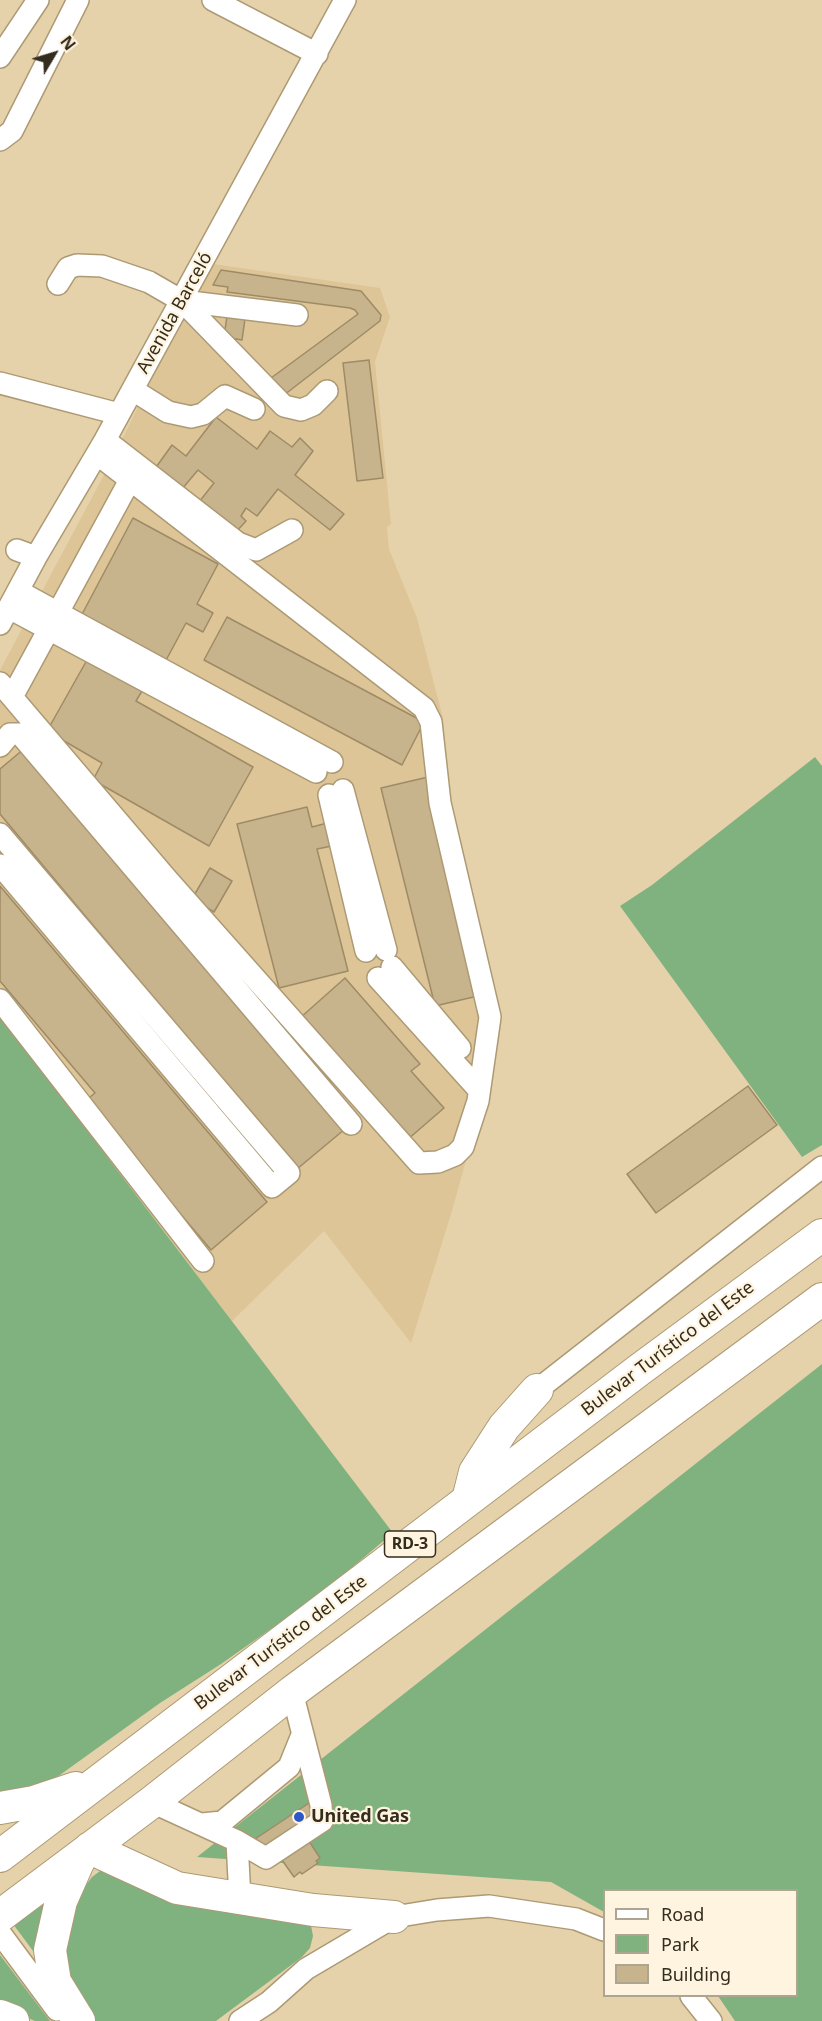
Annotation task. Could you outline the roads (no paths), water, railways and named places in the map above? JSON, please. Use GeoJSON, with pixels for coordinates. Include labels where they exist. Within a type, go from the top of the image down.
{"type":"FeatureCollection","features":[{"type":"Feature","properties":{"kind":"highway","name":"Bulevar Turístico del Este"},"geometry":{"type":"LineString","coordinates":[[0,1856],[639,1370],[822,1235]]}},
{"type":"Feature","properties":{"kind":"highway","name":"RD-3"},"geometry":{"type":"LineString","coordinates":[[0,1916],[152,1802],[292,1692],[822,1299]]}},
{"type":"Feature","properties":{"kind":"highway"},"geometry":{"type":"LineString","coordinates":[[467,1501],[475,1472],[504,1427],[537,1390]]}},
{"type":"Feature","properties":{"kind":"highway"},"geometry":{"type":"LineString","coordinates":[[0,1808],[34,1802],[102,1779]]}},
{"type":"Feature","properties":{"kind":"highway"},"geometry":{"type":"LineString","coordinates":[[79,2021],[55,1982],[50,1950],[61,1901],[86,1851],[177,1888],[314,1910],[394,1917]]}},
{"type":"Feature","properties":{"kind":"highway"},"geometry":{"type":"LineString","coordinates":[[0,2016],[13,2021]]}},
{"type":"Feature","properties":{"kind":"street"},"geometry":{"type":"LineString","coordinates":[[0,57],[38,0]]}},
{"type":"Feature","properties":{"kind":"street"},"geometry":{"type":"LineString","coordinates":[[0,140],[12,131],[78,0]]}},
{"type":"Feature","properties":{"kind":"street"},"geometry":{"type":"LineString","coordinates":[[213,0],[317,54]]}},
{"type":"Feature","properties":{"kind":"street","name":"Avenida Barceló"},"geometry":{"type":"LineString","coordinates":[[9,608],[26,553],[101,447],[345,0]]}},
{"type":"Feature","properties":{"kind":"street"},"geometry":{"type":"LineString","coordinates":[[58,284],[68,268],[77,265],[102,266],[149,282],[182,301],[284,406],[301,410],[313,405],[327,391]]}},
{"type":"Feature","properties":{"kind":"street"},"geometry":{"type":"LineString","coordinates":[[182,301],[297,315]]}},
{"type":"Feature","properties":{"kind":"street"},"geometry":{"type":"LineString","coordinates":[[0,383],[119,414]]}},
{"type":"Feature","properties":{"kind":"street"},"geometry":{"type":"LineString","coordinates":[[136,383],[168,412],[191,417],[203,414],[225,396],[254,408]]}},
{"type":"Feature","properties":{"kind":"street"},"geometry":{"type":"LineString","coordinates":[[101,447],[130,480],[424,708],[431,722],[440,803],[490,1017],[478,1101],[463,1147],[455,1155],[438,1162],[426,1164],[419,1162],[167,879],[6,690],[53,621],[130,480]]}},
{"type":"Feature","properties":{"kind":"street"},"geometry":{"type":"LineString","coordinates":[[101,447],[238,543],[256,550],[292,530]]}},
{"type":"Feature","properties":{"kind":"street"},"geometry":{"type":"LineString","coordinates":[[9,608],[53,621],[324,767],[342,766],[348,780],[336,792]]}},
{"type":"Feature","properties":{"kind":"street"},"geometry":{"type":"LineString","coordinates":[[0,746],[10,734],[20,734],[351,1124]]}},
{"type":"Feature","properties":{"kind":"street"},"geometry":{"type":"LineString","coordinates":[[324,767],[317,786],[336,792]]}},
{"type":"Feature","properties":{"kind":"street"},"geometry":{"type":"LineString","coordinates":[[336,792],[381,962],[480,1082]]}},
{"type":"Feature","properties":{"kind":"street"},"geometry":{"type":"LineString","coordinates":[[0,834],[289,1173],[272,1187],[0,865]]}},
{"type":"Feature","properties":{"kind":"street"},"geometry":{"type":"LineString","coordinates":[[0,1000],[203,1261]]}},
{"type":"Feature","properties":{"kind":"street"},"geometry":{"type":"LineString","coordinates":[[537,1390],[822,1167]]}},
{"type":"Feature","properties":{"kind":"street"},"geometry":{"type":"LineString","coordinates":[[152,1802],[237,1841],[266,1858],[322,1821],[321,1805],[292,1692]]}},
{"type":"Feature","properties":{"kind":"street"},"geometry":{"type":"LineString","coordinates":[[202,1824],[222,1822],[289,1767],[302,1735]]}},
{"type":"Feature","properties":{"kind":"street"},"geometry":{"type":"LineString","coordinates":[[237,1841],[240,1899]]}},
{"type":"Feature","properties":{"kind":"street"},"geometry":{"type":"LineString","coordinates":[[240,2021],[269,2002],[306,1970],[394,1917],[437,1910],[489,1906],[576,1919],[603,1930]]}},
{"type":"Feature","properties":{"kind":"street"},"geometry":{"type":"LineString","coordinates":[[0,1933],[67,2021]]}},
{"type":"Feature","properties":{"kind":"street"},"geometry":{"type":"LineString","coordinates":[[693,1997],[711,2021]]}},
{"type":"Feature","properties":{"kind":"place","name":"United Gas"},"geometry":{"type":"Point","coordinates":[299,1817]}}]}
